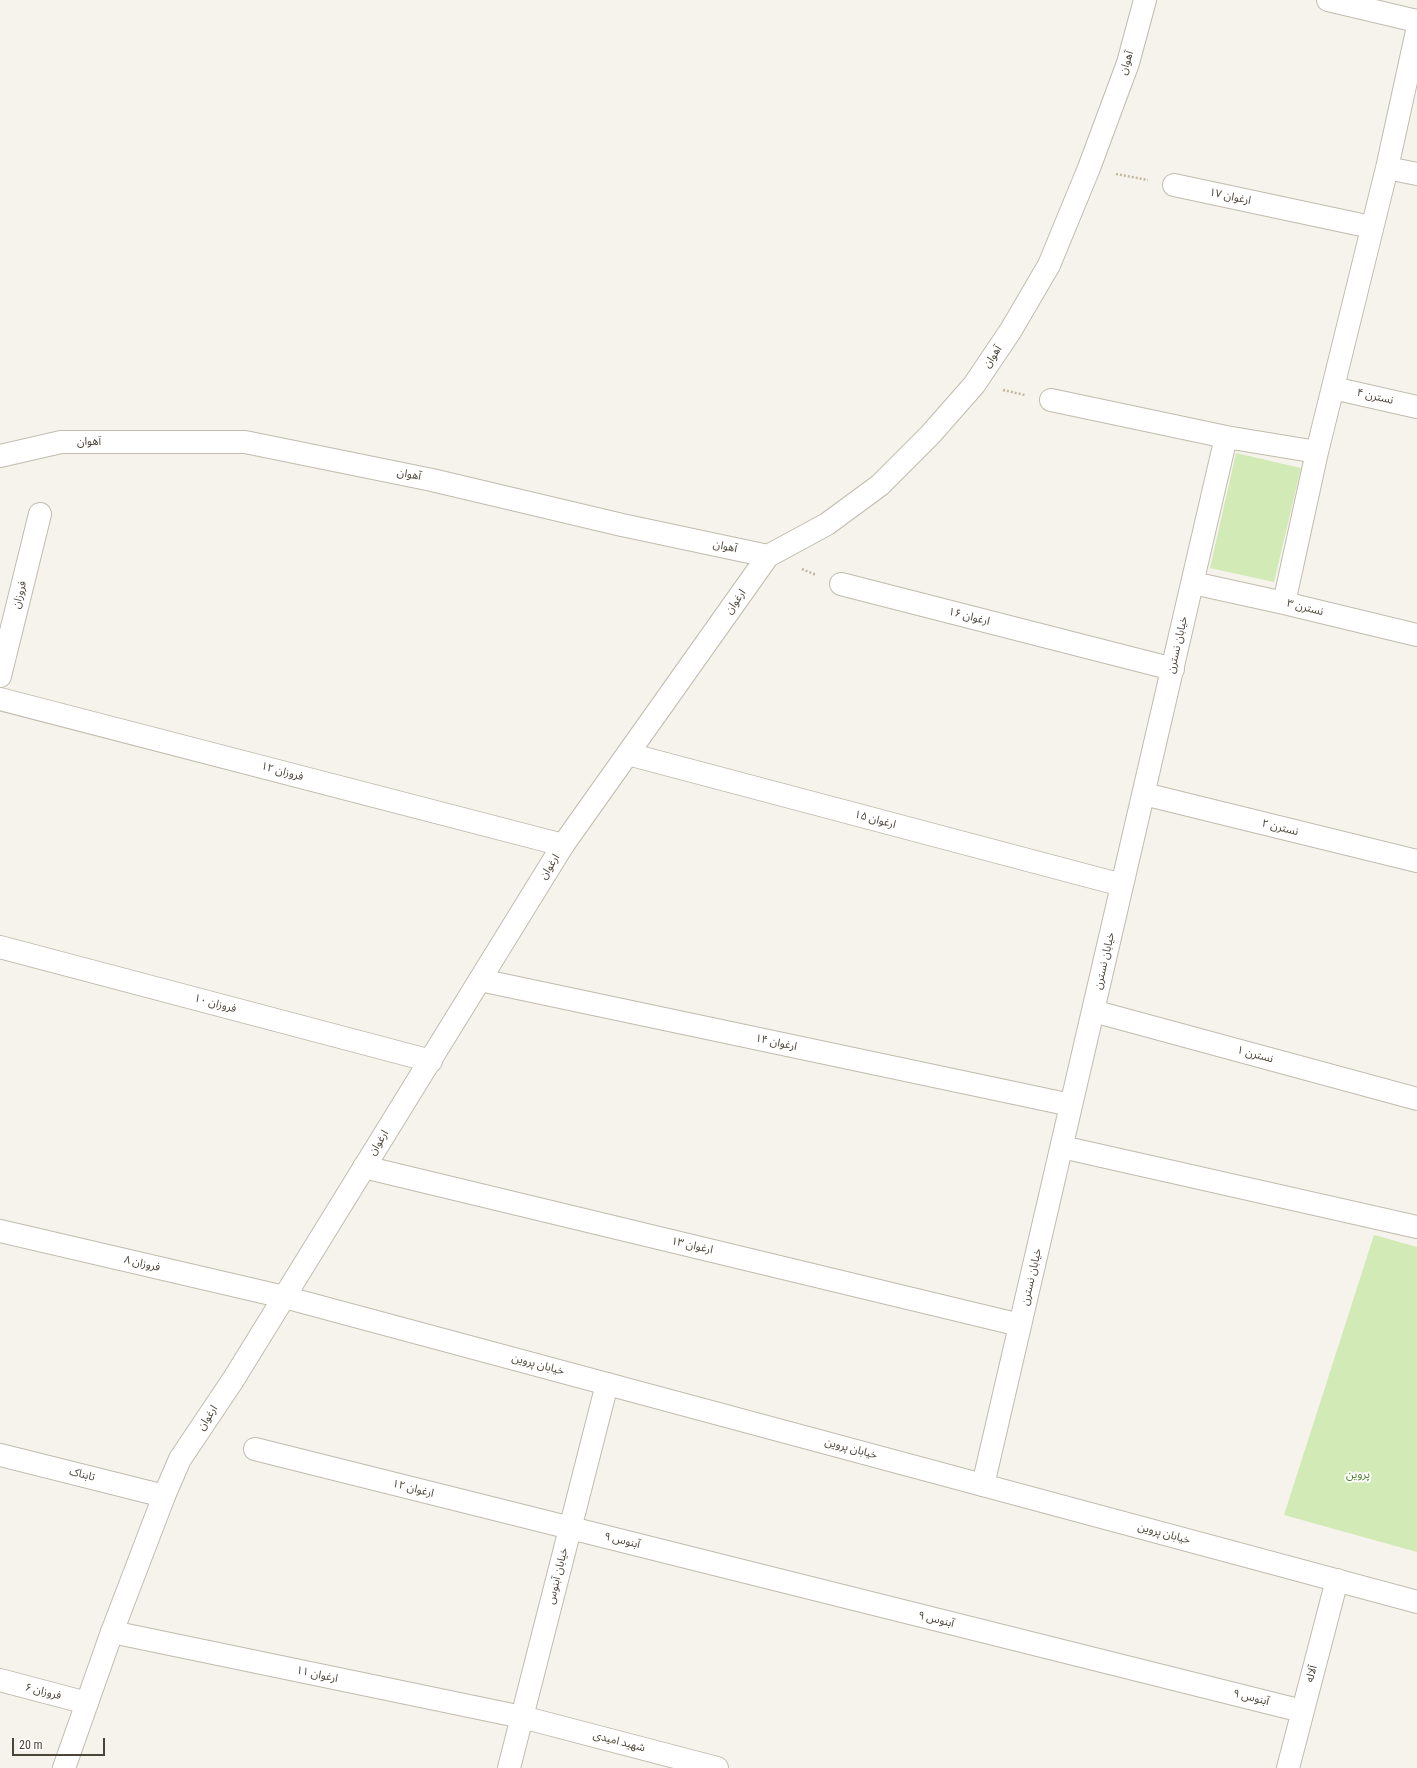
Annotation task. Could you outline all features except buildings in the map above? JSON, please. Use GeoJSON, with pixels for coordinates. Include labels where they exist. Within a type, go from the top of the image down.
{"type":"FeatureCollection","features":[{"type":"Feature","properties":{"kind":"street","name":"آهوان"},"geometry":{"type":"LineString","coordinates":[[0,456],[61,442],[245,442],[432,480],[622,525],[768,556],[827,524],[880,485],[930,435],[974,385],[1011,330],[1049,265],[1089,168],[1128,63],[1145,0]]}},
{"type":"Feature","properties":{"kind":"street"},"geometry":{"type":"LineString","coordinates":[[1328,0],[1417,21]]}},
{"type":"Feature","properties":{"kind":"street"},"geometry":{"type":"LineString","coordinates":[[1284,603],[1317,452],[1371,227],[1387,168],[1417,31]]}},
{"type":"Feature","properties":{"kind":"street"},"geometry":{"type":"LineString","coordinates":[[1387,168],[1417,174]]}},
{"type":"Feature","properties":{"kind":"street","name":"ارغوان ۱۷"},"geometry":{"type":"LineString","coordinates":[[1174,185],[1371,227]]}},
{"type":"Feature","properties":{"kind":"street","name":"نسترن ۴"},"geometry":{"type":"LineString","coordinates":[[1333,388],[1417,407]]}},
{"type":"Feature","properties":{"kind":"street"},"geometry":{"type":"LineString","coordinates":[[1051,400],[1226,437],[1317,452]]}},
{"type":"Feature","properties":{"kind":"street","name":"خیابان نسترن"},"geometry":{"type":"LineString","coordinates":[[983,1485],[1226,437]]}},
{"type":"Feature","properties":{"kind":"street","name":"فروزان"},"geometry":{"type":"LineString","coordinates":[[0,676],[40,514]]}},
{"type":"Feature","properties":{"kind":"street","name":"ارغوان"},"geometry":{"type":"LineString","coordinates":[[64,1768],[112,1632],[164,1496],[180,1459],[233,1380],[563,845],[768,556]]}},
{"type":"Feature","properties":{"kind":"street","name":"نسترن ۳"},"geometry":{"type":"LineString","coordinates":[[1192,583],[1284,603],[1417,635]]}},
{"type":"Feature","properties":{"kind":"street","name":"ارغوان ۱۶"},"geometry":{"type":"LineString","coordinates":[[841,584],[1173,669]]}},
{"type":"Feature","properties":{"kind":"street","name":"فروزان ۱۲"},"geometry":{"type":"LineString","coordinates":[[0,699],[563,845]]}},
{"type":"Feature","properties":{"kind":"street","name":"ارغوان ۱۵"},"geometry":{"type":"LineString","coordinates":[[628,754],[1122,885]]}},
{"type":"Feature","properties":{"kind":"street","name":"نسترن ۲"},"geometry":{"type":"LineString","coordinates":[[1144,794],[1417,861]]}},
{"type":"Feature","properties":{"kind":"street","name":"فروزان ۱۰"},"geometry":{"type":"LineString","coordinates":[[0,947],[430,1061]]}},
{"type":"Feature","properties":{"kind":"street","name":"ارغوان ۱۴"},"geometry":{"type":"LineString","coordinates":[[480,980],[1071,1105]]}},
{"type":"Feature","properties":{"kind":"street","name":"نسترن ۱"},"geometry":{"type":"LineString","coordinates":[[1093,1011],[1417,1099]]}},
{"type":"Feature","properties":{"kind":"street"},"geometry":{"type":"LineString","coordinates":[[1062,1147],[1417,1227]]}},
{"type":"Feature","properties":{"kind":"street","name":"ارغوان ۱۳"},"geometry":{"type":"LineString","coordinates":[[364,1167],[1020,1325]]}},
{"type":"Feature","properties":{"kind":"street","name":"فروزان ۸"},"geometry":{"type":"LineString","coordinates":[[0,1231],[284,1297]]}},
{"type":"Feature","properties":{"kind":"street","name":"خیابان پروین"},"geometry":{"type":"LineString","coordinates":[[284,1297],[1417,1602]]}},
{"type":"Feature","properties":{"kind":"street","name":"خیابان آبنوس"},"geometry":{"type":"LineString","coordinates":[[509,1768],[607,1384]]}},
{"type":"Feature","properties":{"kind":"street","name":"ارغوان ۱۲"},"geometry":{"type":"LineString","coordinates":[[255,1449],[570,1528]]}},
{"type":"Feature","properties":{"kind":"street","name":"تابناک"},"geometry":{"type":"LineString","coordinates":[[0,1455],[164,1496]]}},
{"type":"Feature","properties":{"kind":"street","name":"آبنوس ۹"},"geometry":{"type":"LineString","coordinates":[[570,1528],[1302,1711]]}},
{"type":"Feature","properties":{"kind":"street","name":"آلاله"},"geometry":{"type":"LineString","coordinates":[[1288,1768],[1337,1580]]}},
{"type":"Feature","properties":{"kind":"street","name":"ارغوان ۱۱"},"geometry":{"type":"LineString","coordinates":[[112,1632],[522,1717]]}},
{"type":"Feature","properties":{"kind":"street","name":"فروزان ۶"},"geometry":{"type":"LineString","coordinates":[[0,1680],[87,1703]]}},
{"type":"Feature","properties":{"kind":"street","name":"شهید امیدی"},"geometry":{"type":"LineString","coordinates":[[522,1717],[717,1768]]}},
{"type":"Feature","properties":{"kind":"path"},"geometry":{"type":"LineString","coordinates":[[1089,168],[1174,185]]}},
{"type":"Feature","properties":{"kind":"path"},"geometry":{"type":"LineString","coordinates":[[974,385],[1051,400]]}},
{"type":"Feature","properties":{"kind":"path"},"geometry":{"type":"LineString","coordinates":[[768,556],[841,584]]}},
{"type":"Feature","properties":{"kind":"green space"},"geometry":{"type":"Polygon","coordinates":[[[1236,453],[1301,468],[1274,582],[1210,568],[1236,453]]]}},
{"type":"Feature","properties":{"kind":"green space","name":"پروین"},"geometry":{"type":"Polygon","coordinates":[[[1374,1235],[1417,1247],[1417,1552],[1284,1515],[1374,1235]]]}}]}
